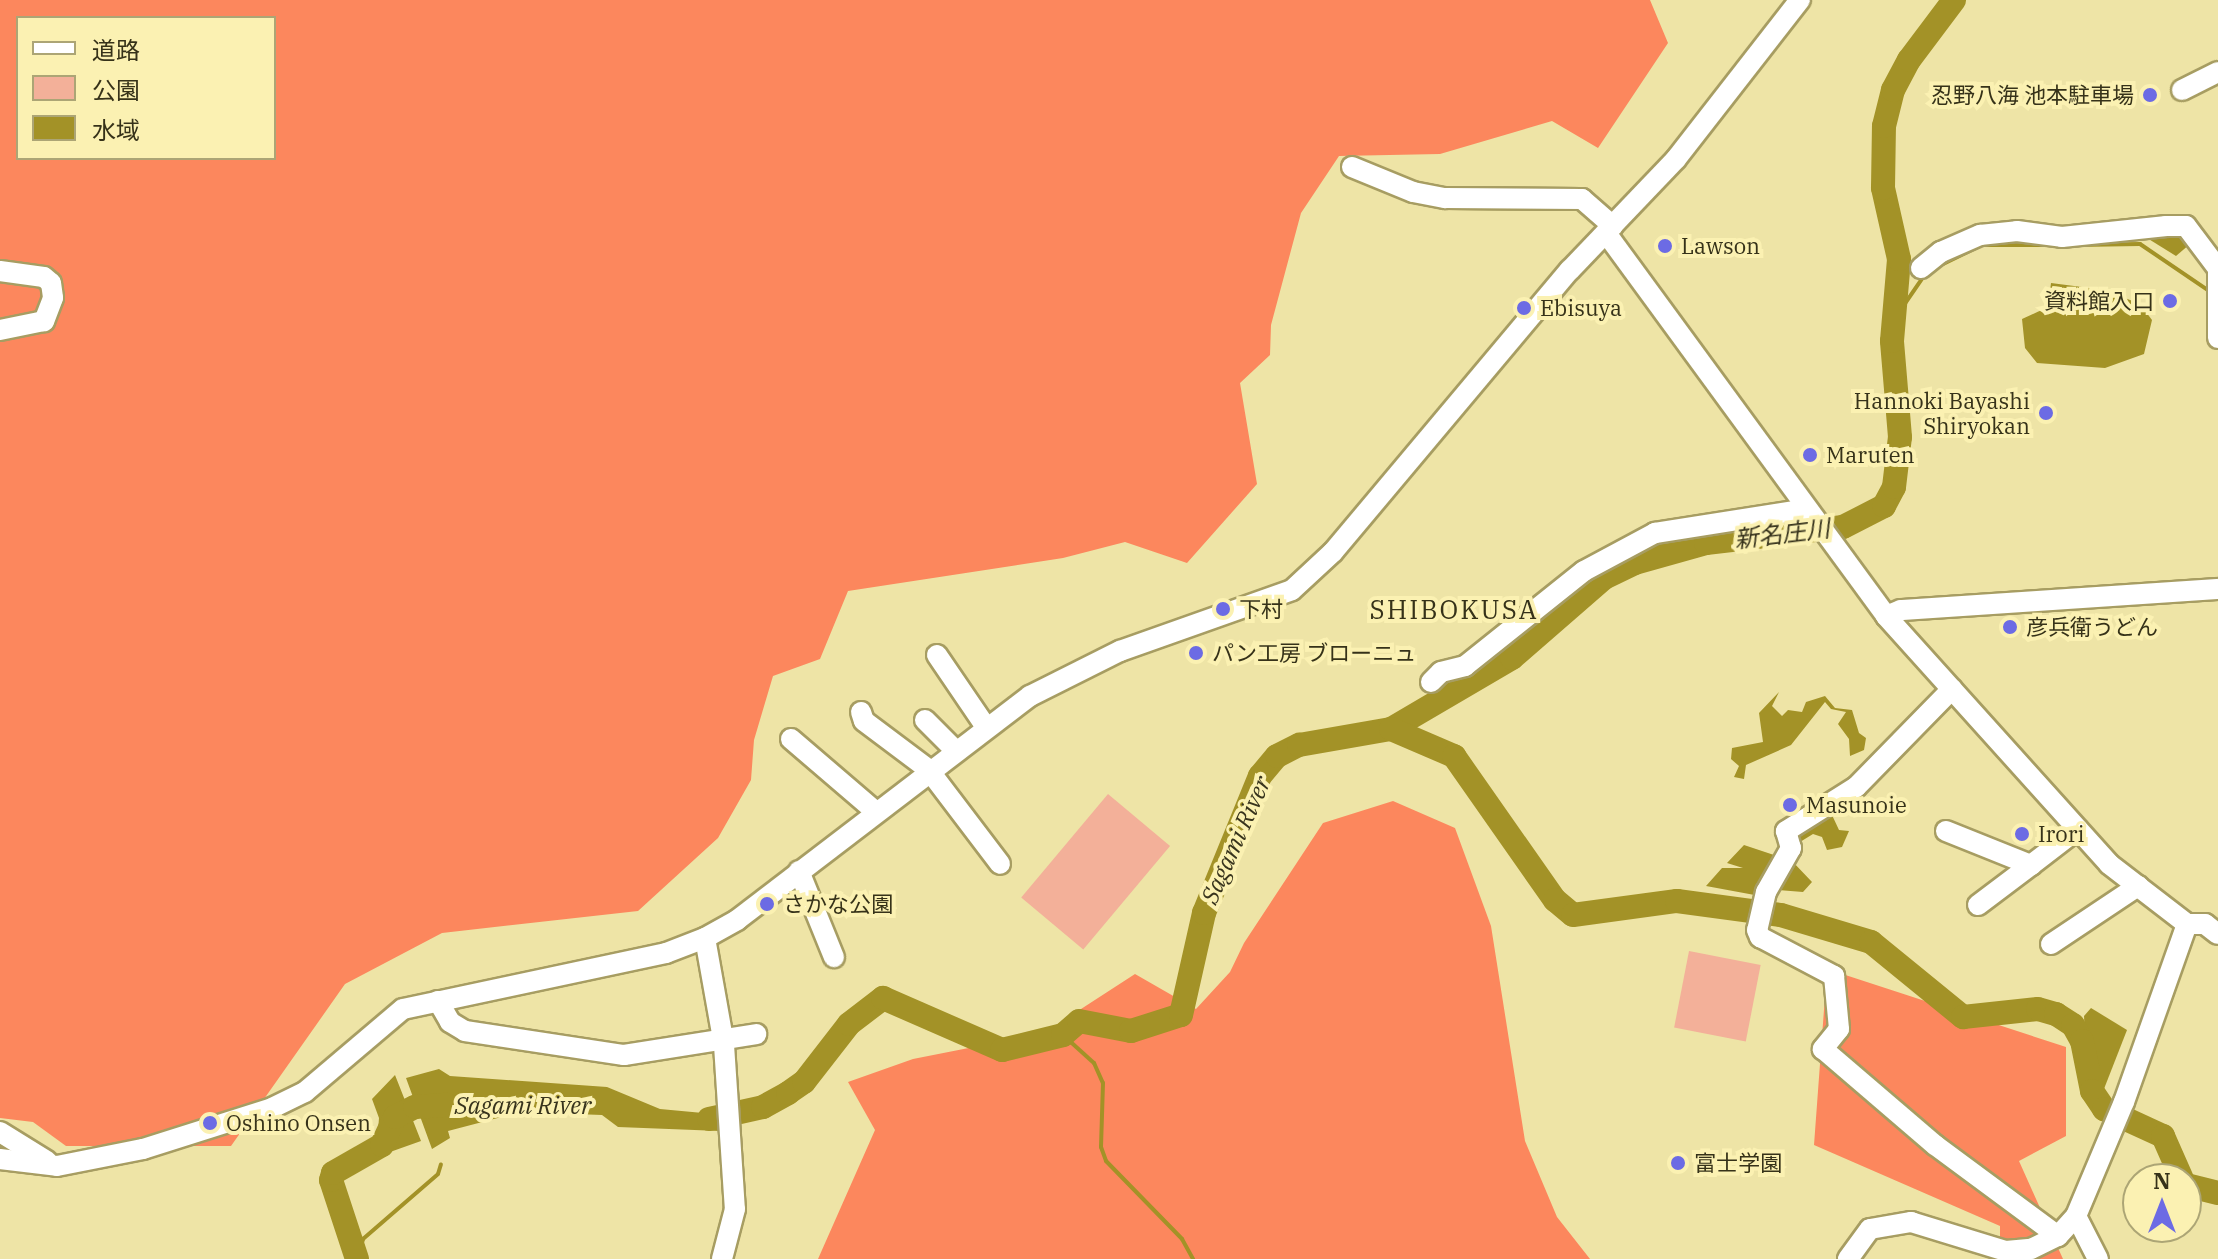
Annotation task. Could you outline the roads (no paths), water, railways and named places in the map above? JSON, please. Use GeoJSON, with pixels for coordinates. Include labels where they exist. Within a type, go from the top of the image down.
{"type":"FeatureCollection","features":[{"type":"Feature","properties":{"kind":"street"},"geometry":{"type":"LineString","coordinates":[[0,1159],[57,1166],[143,1149],[272,1108],[305,1092],[378,1026],[403,1009],[666,953],[705,938],[737,920],[954,749],[1030,696],[1120,651],[1292,590],[1333,552],[1529,315],[1676,159],[1800,0]]}},
{"type":"Feature","properties":{"kind":"street"},"geometry":{"type":"LineString","coordinates":[[2182,90],[2218,72]]}},
{"type":"Feature","properties":{"kind":"street"},"geometry":{"type":"LineString","coordinates":[[1352,167],[1413,192],[1445,198],[1582,199],[1610,229],[1807,510],[1886,616],[2078,829],[2138,886],[2207,923],[2124,1102],[2076,1216],[2058,1236],[2031,1249],[2006,1251],[1911,1222],[1870,1229],[1848,1259]]}},
{"type":"Feature","properties":{"kind":"street"},"geometry":{"type":"LineString","coordinates":[[1921,268],[1941,252],[1980,235],[2192,235],[2217,265],[2218,338]]}},
{"type":"Feature","properties":{"kind":"street"},"geometry":{"type":"LineString","coordinates":[[0,271],[44,277],[51,283],[53,298],[44,321],[0,330]]}},
{"type":"Feature","properties":{"kind":"street"},"geometry":{"type":"LineString","coordinates":[[1431,682],[1441,672],[1465,666],[1584,571],[1655,533],[1807,510]]}},
{"type":"Feature","properties":{"kind":"street"},"geometry":{"type":"LineString","coordinates":[[1886,616],[1901,610],[2218,589]]}},
{"type":"Feature","properties":{"kind":"street"},"geometry":{"type":"LineString","coordinates":[[937,655],[986,727]]}},
{"type":"Feature","properties":{"kind":"street"},"geometry":{"type":"LineString","coordinates":[[1952,689],[1856,787],[1786,831],[1791,848],[1761,913],[1760,937],[1834,976],[1839,1029],[1823,1049],[1935,1145],[2058,1236]]}},
{"type":"Feature","properties":{"kind":"street"},"geometry":{"type":"LineString","coordinates":[[861,712],[864,721],[928,769],[1000,864]]}},
{"type":"Feature","properties":{"kind":"street"},"geometry":{"type":"LineString","coordinates":[[925,720],[954,749]]}},
{"type":"Feature","properties":{"kind":"street"},"geometry":{"type":"LineString","coordinates":[[791,739],[875,811]]}},
{"type":"Feature","properties":{"kind":"street"},"geometry":{"type":"LineString","coordinates":[[1978,905],[2078,829]]}},
{"type":"Feature","properties":{"kind":"street"},"geometry":{"type":"LineString","coordinates":[[1946,831],[2031,865]]}},
{"type":"Feature","properties":{"kind":"street"},"geometry":{"type":"LineString","coordinates":[[799,871],[834,957]]}},
{"type":"Feature","properties":{"kind":"street"},"geometry":{"type":"LineString","coordinates":[[2051,944],[2138,886]]}},
{"type":"Feature","properties":{"kind":"street"},"geometry":{"type":"LineString","coordinates":[[705,938],[724,1042],[735,1209],[722,1259]]}},
{"type":"Feature","properties":{"kind":"street"},"geometry":{"type":"LineString","coordinates":[[438,1001],[450,1022],[465,1031],[624,1055],[724,1042],[756,1034]]}},
{"type":"Feature","properties":{"kind":"street"},"geometry":{"type":"LineString","coordinates":[[0,1132],[57,1166]]}},
{"type":"Feature","properties":{"kind":"street"},"geometry":{"type":"LineString","coordinates":[[2076,1216],[2098,1259]]}},
{"type":"Feature","properties":{"kind":"water"},"geometry":{"type":"Polygon","coordinates":[[[2180,230],[2190,244],[2176,256],[2147,238],[2180,230]]]}},
{"type":"Feature","properties":{"kind":"water"},"geometry":{"type":"Polygon","coordinates":[[[2051,283],[2105,290],[2140,304],[2152,320],[2144,354],[2105,368],[2037,363],[2025,348],[2022,319],[2048,307],[2051,283]]]}},
{"type":"Feature","properties":{"kind":"water"},"geometry":{"type":"Polygon","coordinates":[[[1779,692],[1772,706],[1782,716],[1788,710],[1802,712],[1806,702],[1825,696],[1835,708],[1852,710],[1859,733],[1866,738],[1864,750],[1850,756],[1849,739],[1838,724],[1846,712],[1831,709],[1825,702],[1791,745],[1746,765],[1744,779],[1734,777],[1739,766],[1731,759],[1732,748],[1763,742],[1759,713],[1779,692]]]}},
{"type":"Feature","properties":{"kind":"water"},"geometry":{"type":"Polygon","coordinates":[[[1832,815],[1839,830],[1849,831],[1842,847],[1827,850],[1822,837],[1813,834],[1800,842],[1799,832],[1832,815]]]}},
{"type":"Feature","properties":{"kind":"water"},"geometry":{"type":"Polygon","coordinates":[[[1744,845],[1792,861],[1812,882],[1803,892],[1765,889],[1760,896],[1706,886],[1722,868],[1743,868],[1727,863],[1744,845]]]}},
{"type":"Feature","properties":{"kind":"water"},"geometry":{"type":"Polygon","coordinates":[[[2091,1008],[2127,1030],[2102,1094],[2092,1087],[2087,1074],[2084,1016],[2091,1008]]]}},
{"type":"Feature","properties":{"kind":"water"},"geometry":{"type":"Polygon","coordinates":[[[439,1069],[450,1076],[607,1087],[660,1109],[703,1113],[719,1106],[720,1131],[618,1127],[602,1115],[520,1112],[448,1131],[450,1138],[432,1149],[406,1078],[439,1069]]]}},
{"type":"Feature","properties":{"kind":"water"},"geometry":{"type":"Polygon","coordinates":[[[395,1075],[421,1141],[376,1157],[379,1118],[372,1099],[395,1075]]]}},
{"type":"Feature","properties":{"kind":"waterway","name":"新名庄川"},"geometry":{"type":"LineString","coordinates":[[1391,729],[1512,658],[1604,578],[1635,563],[1706,543],[1843,527],[1884,506],[1894,487],[1900,437],[1892,341],[1899,259],[1883,188],[1884,126],[1893,90],[1909,60],[1954,0]]}},
{"type":"Feature","properties":{"kind":"waterway"},"geometry":{"type":"LineString","coordinates":[[2076,245],[2140,244],[2212,293]]}},
{"type":"Feature","properties":{"kind":"waterway"},"geometry":{"type":"LineString","coordinates":[[1937,267],[1982,245],[2051,245]]}},
{"type":"Feature","properties":{"kind":"waterway"},"geometry":{"type":"LineString","coordinates":[[1893,321],[1926,273]]}},
{"type":"Feature","properties":{"kind":"waterway","name":"Sagami River"},"geometry":{"type":"LineString","coordinates":[[709,1119],[763,1107],[804,1082],[849,1024],[883,998],[1002,1050],[1063,1035],[1079,1021],[1131,1031],[1181,1015],[1204,913],[1260,776],[1277,756],[1299,745],[1391,729],[1454,756],[1555,900],[1573,915],[1677,901],[1781,915],[1871,942],[1963,1017],[2038,1009],[2056,1014],[2073,1025],[2082,1041],[2092,1091],[2104,1109],[2163,1136],[2175,1163]]}},
{"type":"Feature","properties":{"kind":"waterway"},"geometry":{"type":"LineString","coordinates":[[1063,1035],[1094,1063],[1103,1083],[1101,1147],[1106,1161],[1182,1239],[1193,1259]]}},
{"type":"Feature","properties":{"kind":"waterway","name":"Sagami River"},"geometry":{"type":"LineString","coordinates":[[357,1259],[331,1180],[333,1173],[382,1145],[395,1117],[415,1107],[447,1105]]}},
{"type":"Feature","properties":{"kind":"waterway"},"geometry":{"type":"LineString","coordinates":[[357,1259],[363,1239],[438,1174],[441,1164]]}},
{"type":"Feature","properties":{"kind":"waterway","name":"Sagami River"},"geometry":{"type":"LineString","coordinates":[[2202,1189],[2218,1193]]}},
{"type":"Feature","properties":{"kind":"waterway","name":"Sagami River"},"geometry":{"type":"LineString","coordinates":[[2211,1194],[2218,1200]]}},
{"type":"Feature","properties":{"kind":"place","name":"忍野八海 池本駐車場"},"geometry":{"type":"Point","coordinates":[2150,95]}},
{"type":"Feature","properties":{"kind":"place","name":"Lawson"},"geometry":{"type":"Point","coordinates":[1665,246]}},
{"type":"Feature","properties":{"kind":"place","name":"資料館入口"},"geometry":{"type":"Point","coordinates":[2170,301]}},
{"type":"Feature","properties":{"kind":"place","name":"Ebisuya"},"geometry":{"type":"Point","coordinates":[1524,308]}},
{"type":"Feature","properties":{"kind":"place","name":"Hannoki Bayashi Shiryokan"},"geometry":{"type":"Point","coordinates":[2046,413]}},
{"type":"Feature","properties":{"kind":"place","name":"Maruten"},"geometry":{"type":"Point","coordinates":[1810,455]}},
{"type":"Feature","properties":{"kind":"place","name":"下村"},"geometry":{"type":"Point","coordinates":[1223,609]}},
{"type":"Feature","properties":{"kind":"place","name":"彦兵衛うどん"},"geometry":{"type":"Point","coordinates":[2010,627]}},
{"type":"Feature","properties":{"kind":"place","name":"パン工房 ブローニュ"},"geometry":{"type":"Point","coordinates":[1196,653]}},
{"type":"Feature","properties":{"kind":"place","name":"Masunoie"},"geometry":{"type":"Point","coordinates":[1790,805]}},
{"type":"Feature","properties":{"kind":"place","name":"Irori"},"geometry":{"type":"Point","coordinates":[2022,834]}},
{"type":"Feature","properties":{"kind":"place","name":"さかな公園"},"geometry":{"type":"Point","coordinates":[767,904]}},
{"type":"Feature","properties":{"kind":"place","name":"Oshino Onsen"},"geometry":{"type":"Point","coordinates":[210,1123]}},
{"type":"Feature","properties":{"kind":"place","name":"富士学園"},"geometry":{"type":"Point","coordinates":[1678,1163]}},
{"type":"Feature","properties":{"kind":"district","name":"SHIBOKUSA"},"geometry":{"type":"Point","coordinates":[1454,610]}}]}
